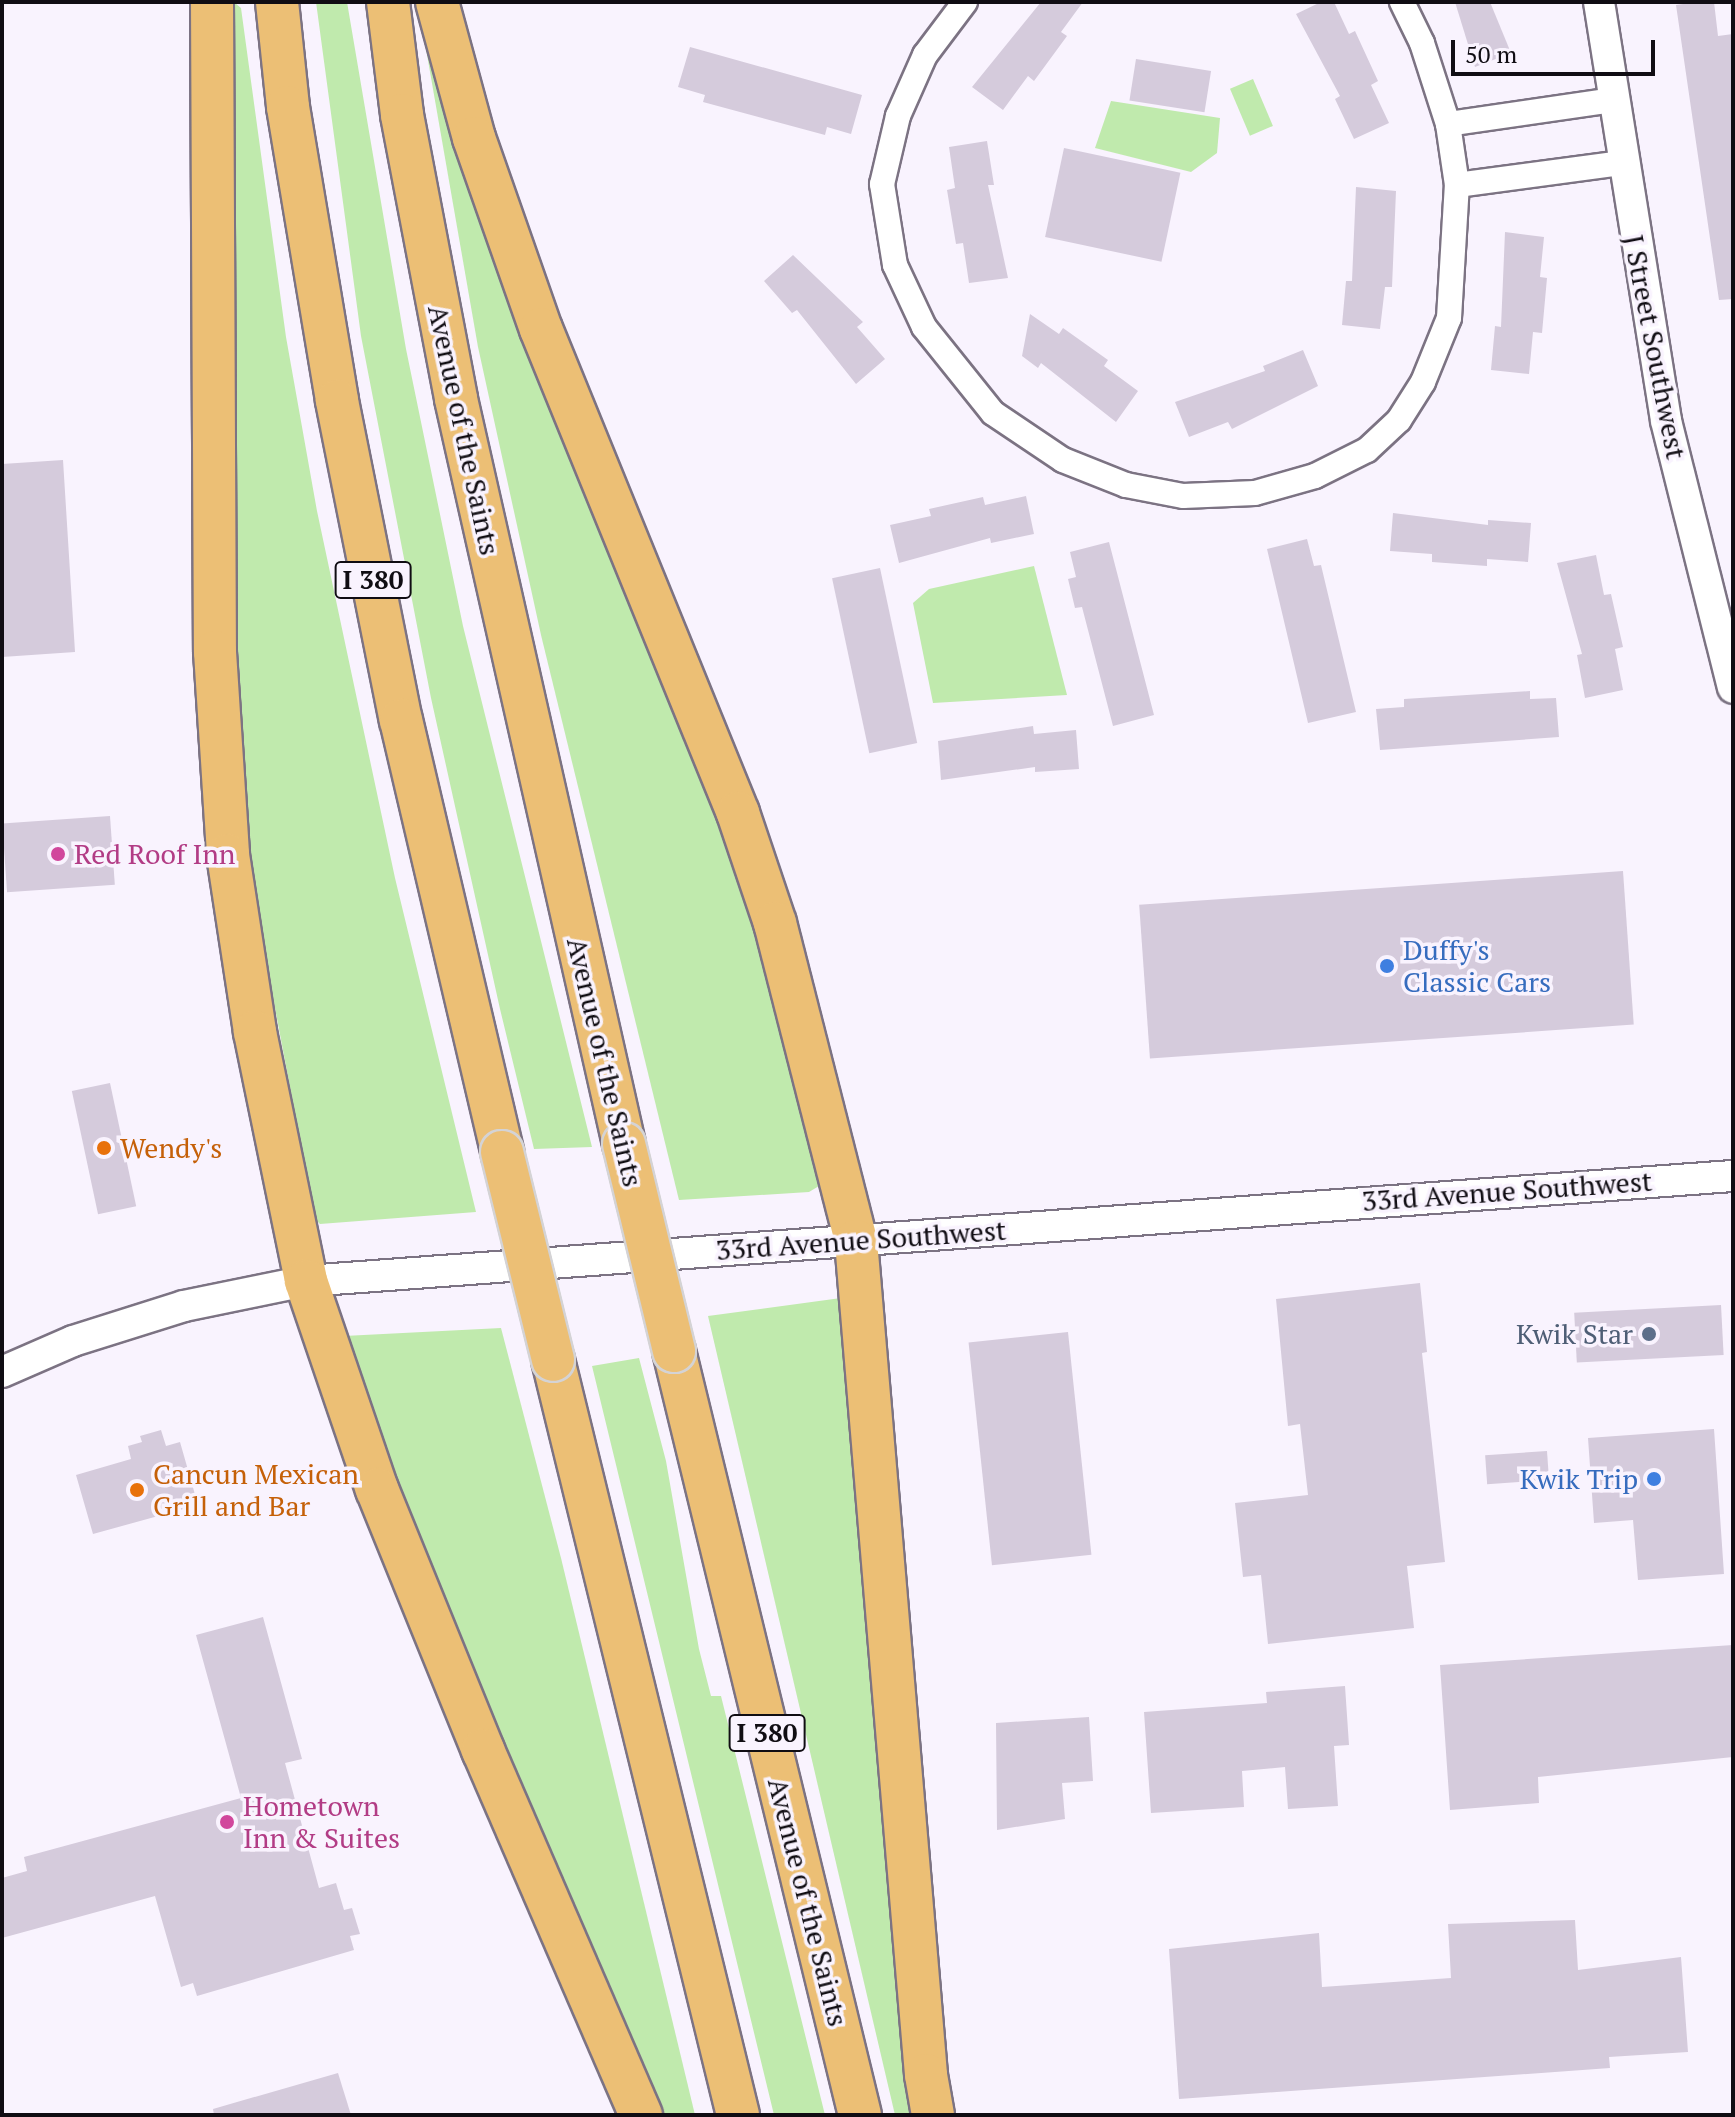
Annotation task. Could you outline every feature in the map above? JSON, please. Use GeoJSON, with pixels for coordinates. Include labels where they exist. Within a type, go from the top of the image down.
{"type":"FeatureCollection","features":[{"type":"Feature","properties":{"kind":"highway"},"geometry":{"type":"LineString","coordinates":[[212,2],[215,652],[228,855],[255,1032],[306,1281],[377,1489],[483,1750],[641,2115]]}},
{"type":"Feature","properties":{"kind":"highway","name":"I 380"},"geometry":{"type":"LineString","coordinates":[[277,2],[288,107],[337,401],[401,720],[502,1152],[738,2115]]}},
{"type":"Feature","properties":{"kind":"highway","name":"Avenue of the Saints"},"geometry":{"type":"LineString","coordinates":[[388,2],[402,115],[456,399],[624,1144],[860,2115]]}},
{"type":"Feature","properties":{"kind":"highway"},"geometry":{"type":"LineString","coordinates":[[437,2],[474,138],[541,329],[743,827],[775,923],[856,1241],[924,2059],[933,2115]]}},
{"type":"Feature","properties":{"kind":"street"},"geometry":{"type":"LineString","coordinates":[[965,2],[925,55],[898,116],[882,184],[895,265],[924,327],[993,413],[1063,460],[1126,485],[1183,496],[1255,493],[1315,476],[1367,450],[1399,420],[1423,382],[1449,318],[1457,185],[1448,124],[1422,43],[1402,2]]}},
{"type":"Feature","properties":{"kind":"street","name":"J Street Southwest"},"geometry":{"type":"LineString","coordinates":[[1599,2],[1621,163],[1666,421],[1733,688]]}},
{"type":"Feature","properties":{"kind":"street"},"geometry":{"type":"LineString","coordinates":[[1448,124],[1612,100]]}},
{"type":"Feature","properties":{"kind":"street"},"geometry":{"type":"LineString","coordinates":[[1457,185],[1621,163]]}},
{"type":"Feature","properties":{"kind":"street","name":"33rd Avenue Southwest"},"geometry":{"type":"LineString","coordinates":[[2,1372],[73,1341],[184,1306],[306,1281],[1733,1176]]}},
{"type":"Feature","properties":{"kind":"green space"},"geometry":{"type":"Polygon","coordinates":[[[316,2],[347,2],[406,349],[463,626],[592,1147],[534,1149],[500,1009],[431,698],[361,336],[316,2]]]}},
{"type":"Feature","properties":{"kind":"green space"},"geometry":{"type":"Polygon","coordinates":[[[235,3],[241,8],[286,337],[317,511],[395,878],[476,1212],[320,1224],[315,1219],[242,834],[229,628],[225,5],[235,3]]]}},
{"type":"Feature","properties":{"kind":"green space"},"geometry":{"type":"Polygon","coordinates":[[[418,3],[761,941],[820,1170],[819,1186],[809,1192],[679,1200],[541,635],[478,347],[418,3]]]}},
{"type":"Feature","properties":{"kind":"green space"},"geometry":{"type":"Polygon","coordinates":[[[1253,79],[1273,126],[1250,136],[1230,89],[1253,79]]]}},
{"type":"Feature","properties":{"kind":"green space"},"geometry":{"type":"Polygon","coordinates":[[[1111,101],[1220,118],[1217,153],[1191,172],[1095,148],[1111,101]]]}},
{"type":"Feature","properties":{"kind":"green space"},"geometry":{"type":"Polygon","coordinates":[[[1034,566],[1067,695],[933,703],[913,603],[929,589],[1034,566]]]}},
{"type":"Feature","properties":{"kind":"green space"},"geometry":{"type":"Polygon","coordinates":[[[841,1298],[918,2115],[895,2115],[708,1316],[841,1298]]]}},
{"type":"Feature","properties":{"kind":"green space"},"geometry":{"type":"Polygon","coordinates":[[[501,1328],[561,1558],[695,2115],[662,2115],[390,1484],[344,1336],[501,1328]]]}},
{"type":"Feature","properties":{"kind":"green space"},"geometry":{"type":"Polygon","coordinates":[[[639,1358],[666,1461],[699,1649],[711,1696],[721,1696],[825,2115],[774,2115],[592,1366],[639,1358]]]}},
{"type":"Feature","properties":{"kind":"building"},"geometry":{"type":"Polygon","coordinates":[[[1041,2],[1083,2],[1061,32],[1067,36],[1034,81],[1028,76],[1003,110],[972,87],[1041,2]]]}},
{"type":"Feature","properties":{"kind":"building"},"geometry":{"type":"Polygon","coordinates":[[[1321,2],[1334,2],[1349,34],[1355,31],[1378,81],[1371,85],[1389,123],[1354,139],[1335,99],[1340,96],[1296,14],[1321,2]]]}},
{"type":"Feature","properties":{"kind":"building"},"geometry":{"type":"Polygon","coordinates":[[[1455,2],[1490,2],[1511,53],[1475,67],[1455,2]]]}},
{"type":"Feature","properties":{"kind":"building"},"geometry":{"type":"Polygon","coordinates":[[[1714,2],[1718,36],[1733,34],[1733,299],[1719,300],[1676,5],[1714,2]]]}},
{"type":"Feature","properties":{"kind":"building"},"geometry":{"type":"Polygon","coordinates":[[[690,47],[862,95],[851,134],[827,127],[825,135],[703,102],[705,95],[678,87],[690,47]]]}},
{"type":"Feature","properties":{"kind":"building"},"geometry":{"type":"Polygon","coordinates":[[[1136,59],[1211,71],[1204,112],[1129,100],[1136,59]]]}},
{"type":"Feature","properties":{"kind":"building"},"geometry":{"type":"Polygon","coordinates":[[[987,141],[994,185],[988,185],[1008,278],[969,283],[963,243],[956,244],[947,190],[955,188],[949,147],[987,141]]]}},
{"type":"Feature","properties":{"kind":"building"},"geometry":{"type":"Polygon","coordinates":[[[1064,148],[1180,173],[1161,262],[1045,237],[1064,148]]]}},
{"type":"Feature","properties":{"kind":"building"},"geometry":{"type":"Polygon","coordinates":[[[1356,187],[1396,191],[1392,287],[1385,287],[1380,329],[1342,325],[1346,281],[1352,281],[1356,187]]]}},
{"type":"Feature","properties":{"kind":"building"},"geometry":{"type":"Polygon","coordinates":[[[1505,232],[1544,237],[1540,277],[1547,278],[1542,333],[1533,332],[1529,374],[1491,370],[1495,326],[1501,327],[1505,232]]]}},
{"type":"Feature","properties":{"kind":"building"},"geometry":{"type":"Polygon","coordinates":[[[793,255],[863,322],[857,327],[885,359],[856,384],[797,310],[792,313],[764,281],[793,255]]]}},
{"type":"Feature","properties":{"kind":"building"},"geometry":{"type":"Polygon","coordinates":[[[1030,314],[1059,334],[1063,328],[1108,360],[1104,366],[1138,391],[1116,422],[1041,363],[1038,368],[1022,356],[1030,314]]]}},
{"type":"Feature","properties":{"kind":"building"},"geometry":{"type":"Polygon","coordinates":[[[1303,350],[1318,386],[1232,429],[1228,422],[1189,437],[1175,402],[1265,371],[1263,366],[1303,350]]]}},
{"type":"Feature","properties":{"kind":"building"},"geometry":{"type":"Polygon","coordinates":[[[63,460],[75,652],[2,657],[2,464],[63,460]]]}},
{"type":"Feature","properties":{"kind":"building"},"geometry":{"type":"Polygon","coordinates":[[[1026,496],[1034,534],[991,543],[990,538],[899,563],[890,525],[931,516],[929,509],[983,497],[985,505],[1026,496]]]}},
{"type":"Feature","properties":{"kind":"building"},"geometry":{"type":"Polygon","coordinates":[[[1393,513],[1488,525],[1488,520],[1531,523],[1528,562],[1487,559],[1487,566],[1432,562],[1432,554],[1390,551],[1393,513]]]}},
{"type":"Feature","properties":{"kind":"building"},"geometry":{"type":"Polygon","coordinates":[[[1307,539],[1314,566],[1321,565],[1356,712],[1308,723],[1267,549],[1307,539]]]}},
{"type":"Feature","properties":{"kind":"building"},"geometry":{"type":"Polygon","coordinates":[[[1109,542],[1154,715],[1113,726],[1082,607],[1075,608],[1068,579],[1076,577],[1070,552],[1109,542]]]}},
{"type":"Feature","properties":{"kind":"building"},"geometry":{"type":"Polygon","coordinates":[[[1596,555],[1604,595],[1611,594],[1623,647],[1615,649],[1623,690],[1585,698],[1577,655],[1582,654],[1557,563],[1596,555]]]}},
{"type":"Feature","properties":{"kind":"building"},"geometry":{"type":"Polygon","coordinates":[[[880,568],[917,743],[869,753],[832,578],[880,568]]]}},
{"type":"Feature","properties":{"kind":"building"},"geometry":{"type":"Polygon","coordinates":[[[1530,691],[1530,699],[1556,698],[1559,737],[1380,750],[1376,709],[1404,707],[1404,699],[1530,691]]]}},
{"type":"Feature","properties":{"kind":"building"},"geometry":{"type":"Polygon","coordinates":[[[1033,726],[1034,734],[1076,730],[1079,769],[1035,772],[1035,767],[941,780],[938,741],[1033,726]]]}},
{"type":"Feature","properties":{"kind":"building","name":"Red Roof Inn"},"geometry":{"type":"Polygon","coordinates":[[[110,816],[115,885],[7,892],[2,824],[110,816]]]}},
{"type":"Feature","properties":{"kind":"building","name":"Duffy's Classic Cars"},"geometry":{"type":"Polygon","coordinates":[[[1623,871],[1634,1025],[1150,1058],[1139,905],[1623,871]]]}},
{"type":"Feature","properties":{"kind":"building","name":"Wendy's"},"geometry":{"type":"Polygon","coordinates":[[[110,1083],[136,1206],[98,1214],[72,1091],[110,1083]]]}},
{"type":"Feature","properties":{"kind":"building"},"geometry":{"type":"Polygon","coordinates":[[[1420,1283],[1427,1352],[1422,1353],[1445,1562],[1407,1566],[1414,1628],[1268,1644],[1261,1575],[1243,1577],[1235,1503],[1308,1495],[1300,1424],[1288,1426],[1276,1299],[1420,1283]]]}},
{"type":"Feature","properties":{"kind":"building","name":"Kwik Star"},"geometry":{"type":"Polygon","coordinates":[[[1721,1305],[1724,1355],[1577,1363],[1574,1313],[1721,1305]]]}},
{"type":"Feature","properties":{"kind":"building"},"geometry":{"type":"Polygon","coordinates":[[[1068,1332],[1091,1555],[992,1565],[969,1342],[1068,1332]]]}},
{"type":"Feature","properties":{"kind":"building","name":"Kwik Trip"},"geometry":{"type":"Polygon","coordinates":[[[1714,1429],[1724,1574],[1638,1580],[1633,1520],[1594,1523],[1588,1438],[1714,1429]]]}},
{"type":"Feature","properties":{"kind":"building","name":"Cancun Mexican Grill and Bar"},"geometry":{"type":"Polygon","coordinates":[[[161,1430],[166,1446],[180,1442],[198,1505],[93,1534],[76,1475],[131,1459],[128,1446],[142,1442],[140,1436],[161,1430]]]}},
{"type":"Feature","properties":{"kind":"building"},"geometry":{"type":"Polygon","coordinates":[[[1547,1451],[1549,1480],[1487,1484],[1485,1455],[1547,1451]]]}},
{"type":"Feature","properties":{"kind":"building","name":"Hometown Inn & Suites"},"geometry":{"type":"Polygon","coordinates":[[[263,1617],[302,1759],[285,1763],[319,1888],[336,1883],[344,1910],[352,1908],[360,1934],[350,1936],[354,1950],[197,1996],[193,1983],[181,1987],[155,1896],[2,1938],[2,1878],[27,1871],[24,1857],[241,1798],[196,1635],[263,1617]]]}},
{"type":"Feature","properties":{"kind":"building"},"geometry":{"type":"Polygon","coordinates":[[[1733,1645],[1733,1757],[1538,1777],[1539,1803],[1450,1810],[1440,1665],[1733,1645]]]}},
{"type":"Feature","properties":{"kind":"building"},"geometry":{"type":"Polygon","coordinates":[[[1345,1686],[1349,1745],[1334,1746],[1338,1806],[1288,1809],[1285,1767],[1242,1771],[1244,1807],[1151,1813],[1144,1712],[1267,1703],[1266,1692],[1345,1686]]]}},
{"type":"Feature","properties":{"kind":"building"},"geometry":{"type":"Polygon","coordinates":[[[1089,1717],[1093,1781],[1062,1783],[1065,1819],[997,1830],[996,1723],[1089,1717]]]}},
{"type":"Feature","properties":{"kind":"building"},"geometry":{"type":"Polygon","coordinates":[[[1575,1920],[1578,1970],[1681,1957],[1688,2052],[1609,2057],[1610,2068],[1179,2099],[1169,1949],[1319,1933],[1322,1987],[1451,1978],[1448,1924],[1575,1920]]]}},
{"type":"Feature","properties":{"kind":"building"},"geometry":{"type":"Polygon","coordinates":[[[338,2073],[351,2115],[214,2115],[213,2109],[338,2073]]]}},
{"type":"Feature","properties":{"kind":"place","name":"Red Roof Inn"},"geometry":{"type":"Point","coordinates":[58,854]}},
{"type":"Feature","properties":{"kind":"place","name":"Duffy's Classic Cars"},"geometry":{"type":"Point","coordinates":[1387,966]}},
{"type":"Feature","properties":{"kind":"place","name":"Wendy's"},"geometry":{"type":"Point","coordinates":[104,1148]}},
{"type":"Feature","properties":{"kind":"place","name":"Kwik Star"},"geometry":{"type":"Point","coordinates":[1649,1334]}},
{"type":"Feature","properties":{"kind":"place","name":"Kwik Trip"},"geometry":{"type":"Point","coordinates":[1654,1479]}},
{"type":"Feature","properties":{"kind":"place","name":"Cancun Mexican Grill and Bar"},"geometry":{"type":"Point","coordinates":[137,1490]}},
{"type":"Feature","properties":{"kind":"place","name":"Hometown Inn & Suites"},"geometry":{"type":"Point","coordinates":[227,1822]}}]}
